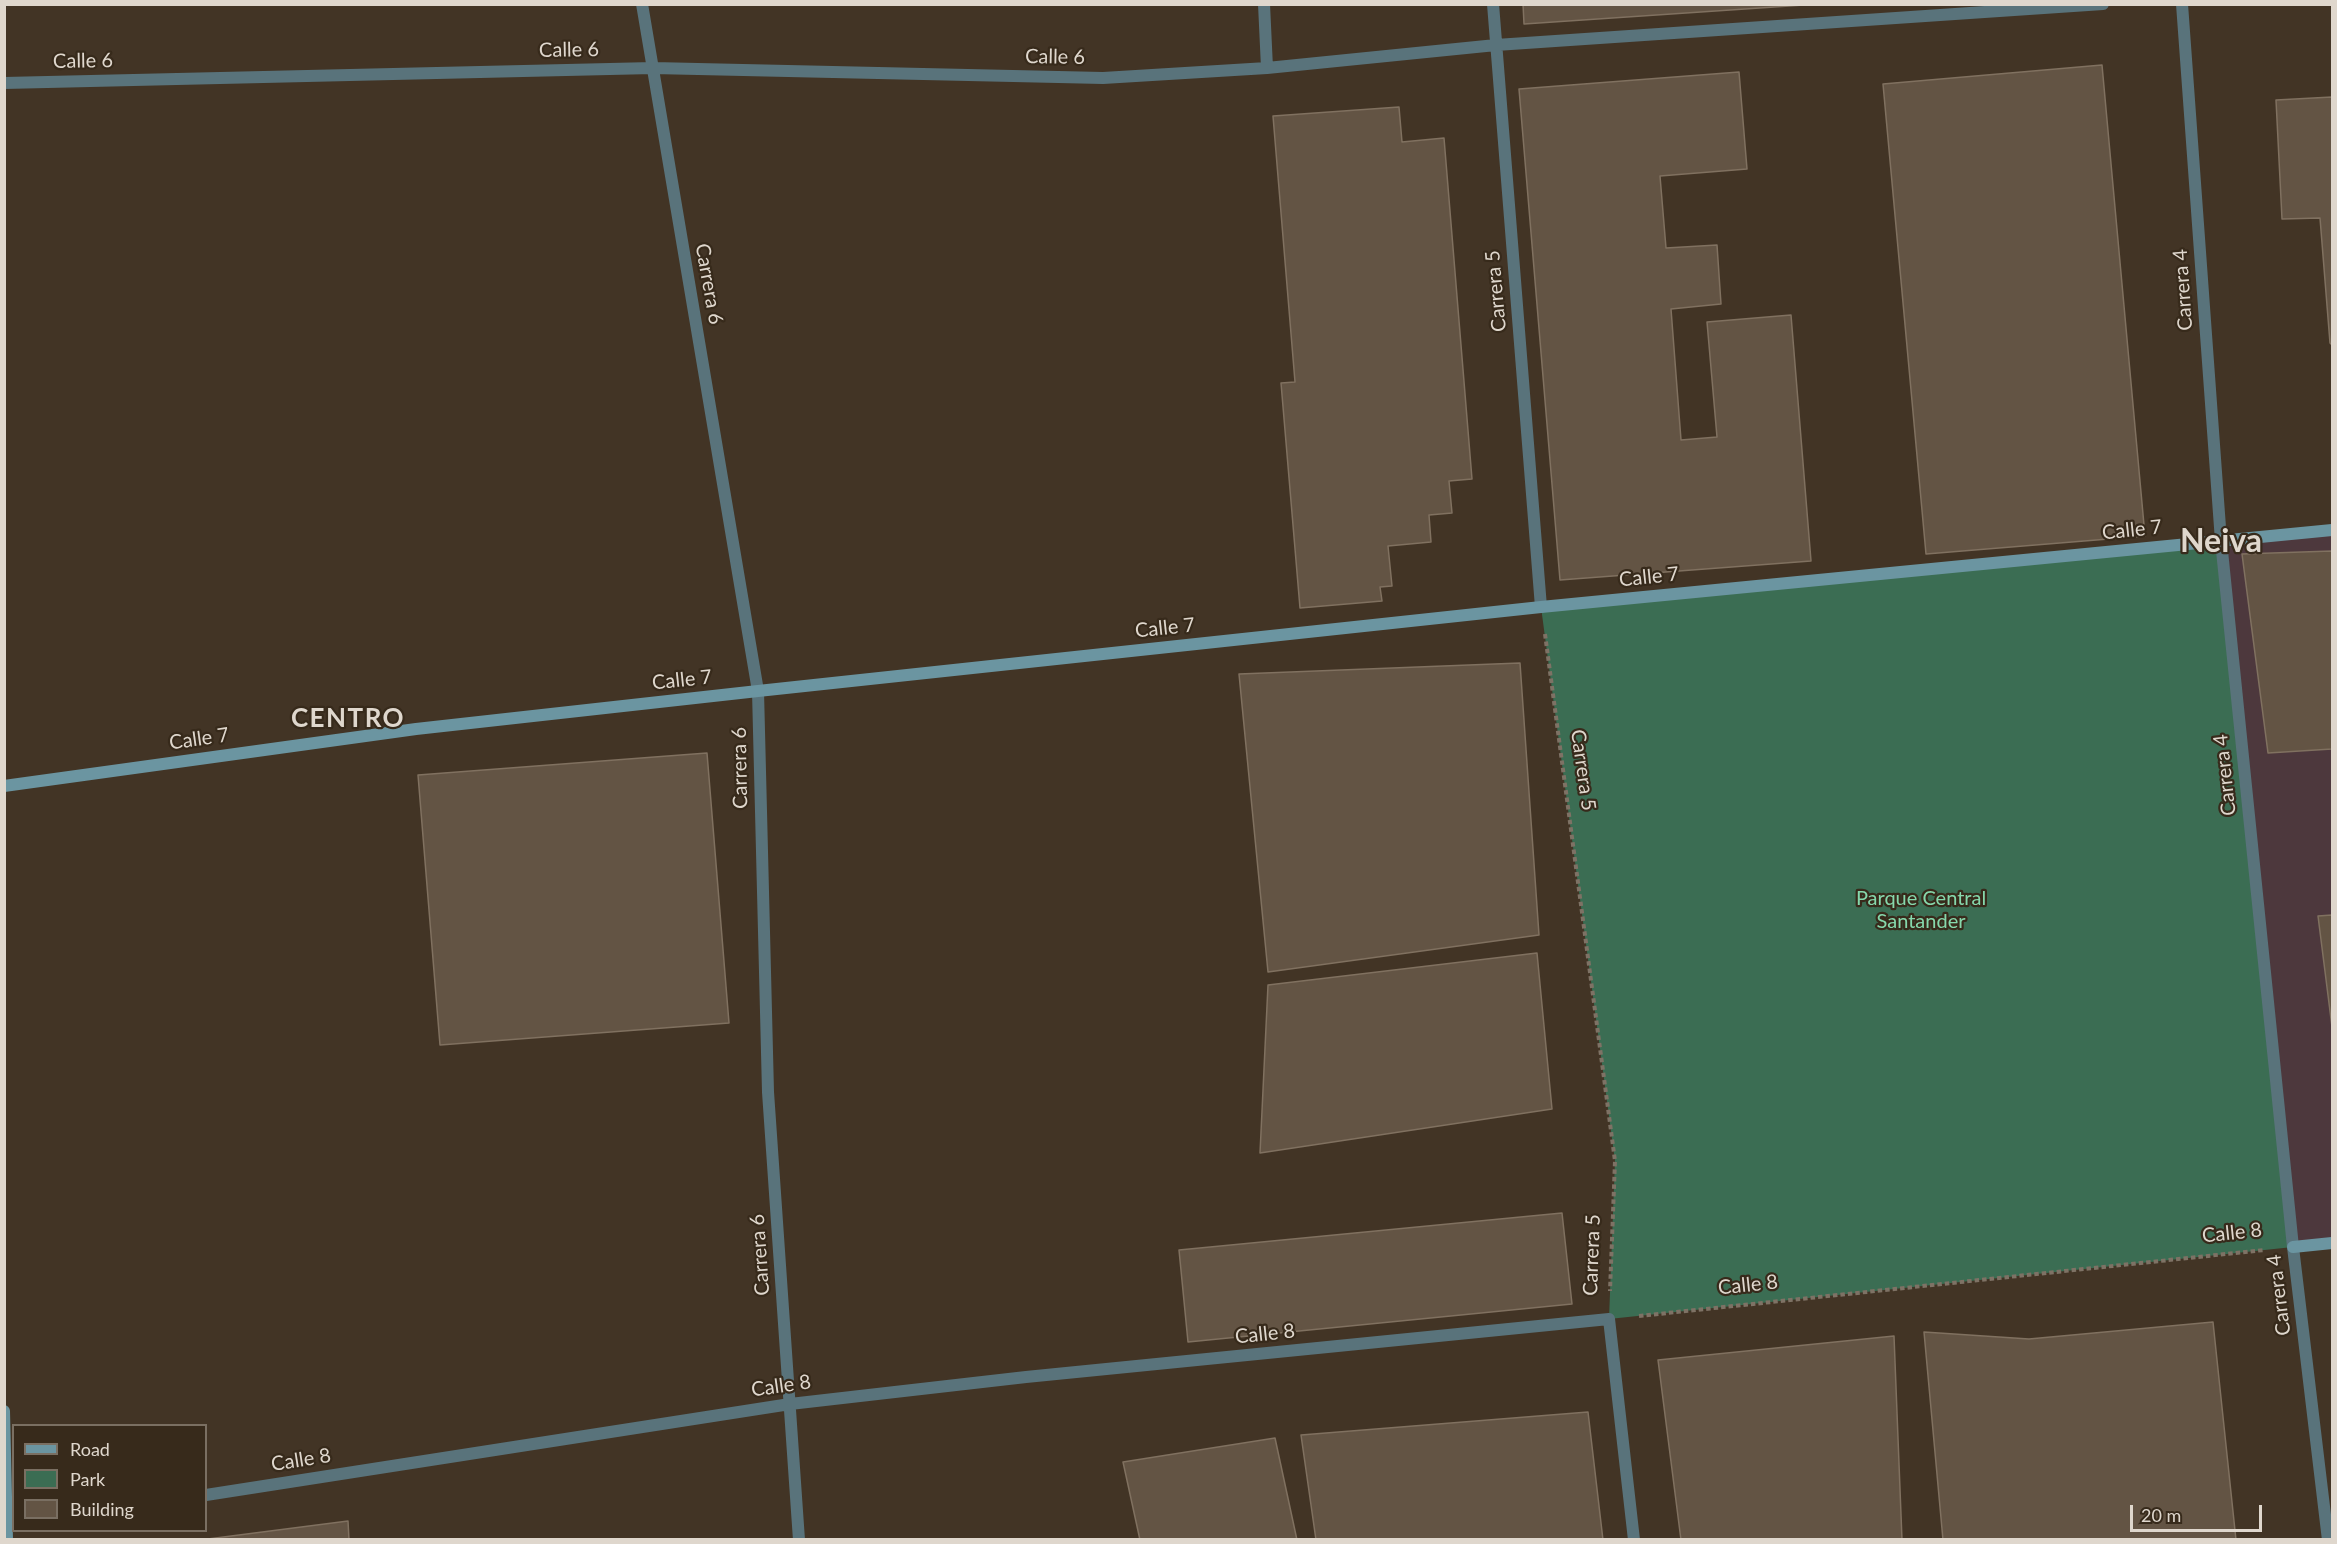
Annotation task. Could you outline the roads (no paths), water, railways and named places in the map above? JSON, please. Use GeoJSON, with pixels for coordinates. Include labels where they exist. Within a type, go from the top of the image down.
{"type":"FeatureCollection","features":[{"type":"Feature","properties":{"kind":"street","name":"Carrera 6"},"geometry":{"type":"LineString","coordinates":[[642,4],[758,691],[768,1092],[800,1539]]}},
{"type":"Feature","properties":{"kind":"street"},"geometry":{"type":"LineString","coordinates":[[1264,4],[1267,68]]}},
{"type":"Feature","properties":{"kind":"street","name":"Carrera 5"},"geometry":{"type":"LineString","coordinates":[[1493,4],[1541,607]]}},
{"type":"Feature","properties":{"kind":"street","name":"Calle 6"},"geometry":{"type":"LineString","coordinates":[[4,83],[653,68],[1103,78],[1267,68],[1496,45],[2103,4]]}},
{"type":"Feature","properties":{"kind":"street","name":"Carrera 4"},"geometry":{"type":"LineString","coordinates":[[2182,4],[2221,541],[2292,1247],[2328,1539]]}},
{"type":"Feature","properties":{"kind":"street","name":"Calle 7"},"geometry":{"type":"LineString","coordinates":[[4,786],[416,729],[758,691],[1541,607],[2332,530]]}},
{"type":"Feature","properties":{"kind":"street"},"geometry":{"type":"LineString","coordinates":[[2292,1247],[2332,1243]]}},
{"type":"Feature","properties":{"kind":"street","name":"Carrera 5"},"geometry":{"type":"LineString","coordinates":[[1608,1319],[1634,1539]]}},
{"type":"Feature","properties":{"kind":"street","name":"Calle 8"},"geometry":{"type":"LineString","coordinates":[[207,1495],[790,1404],[1026,1377],[1608,1319]]}},
{"type":"Feature","properties":{"kind":"street"},"geometry":{"type":"LineString","coordinates":[[4,1411],[7,1539]]}},
{"type":"Feature","properties":{"kind":"district","name":"Neiva"},"geometry":{"type":"Point","coordinates":[2221,542]}},
{"type":"Feature","properties":{"kind":"district","name":"CENTRO"},"geometry":{"type":"Point","coordinates":[348,719]}},
{"type":"Feature","properties":{"kind":"park label","name":"Parque Central Santander"},"geometry":{"type":"Point","coordinates":[1921,910]}}]}
